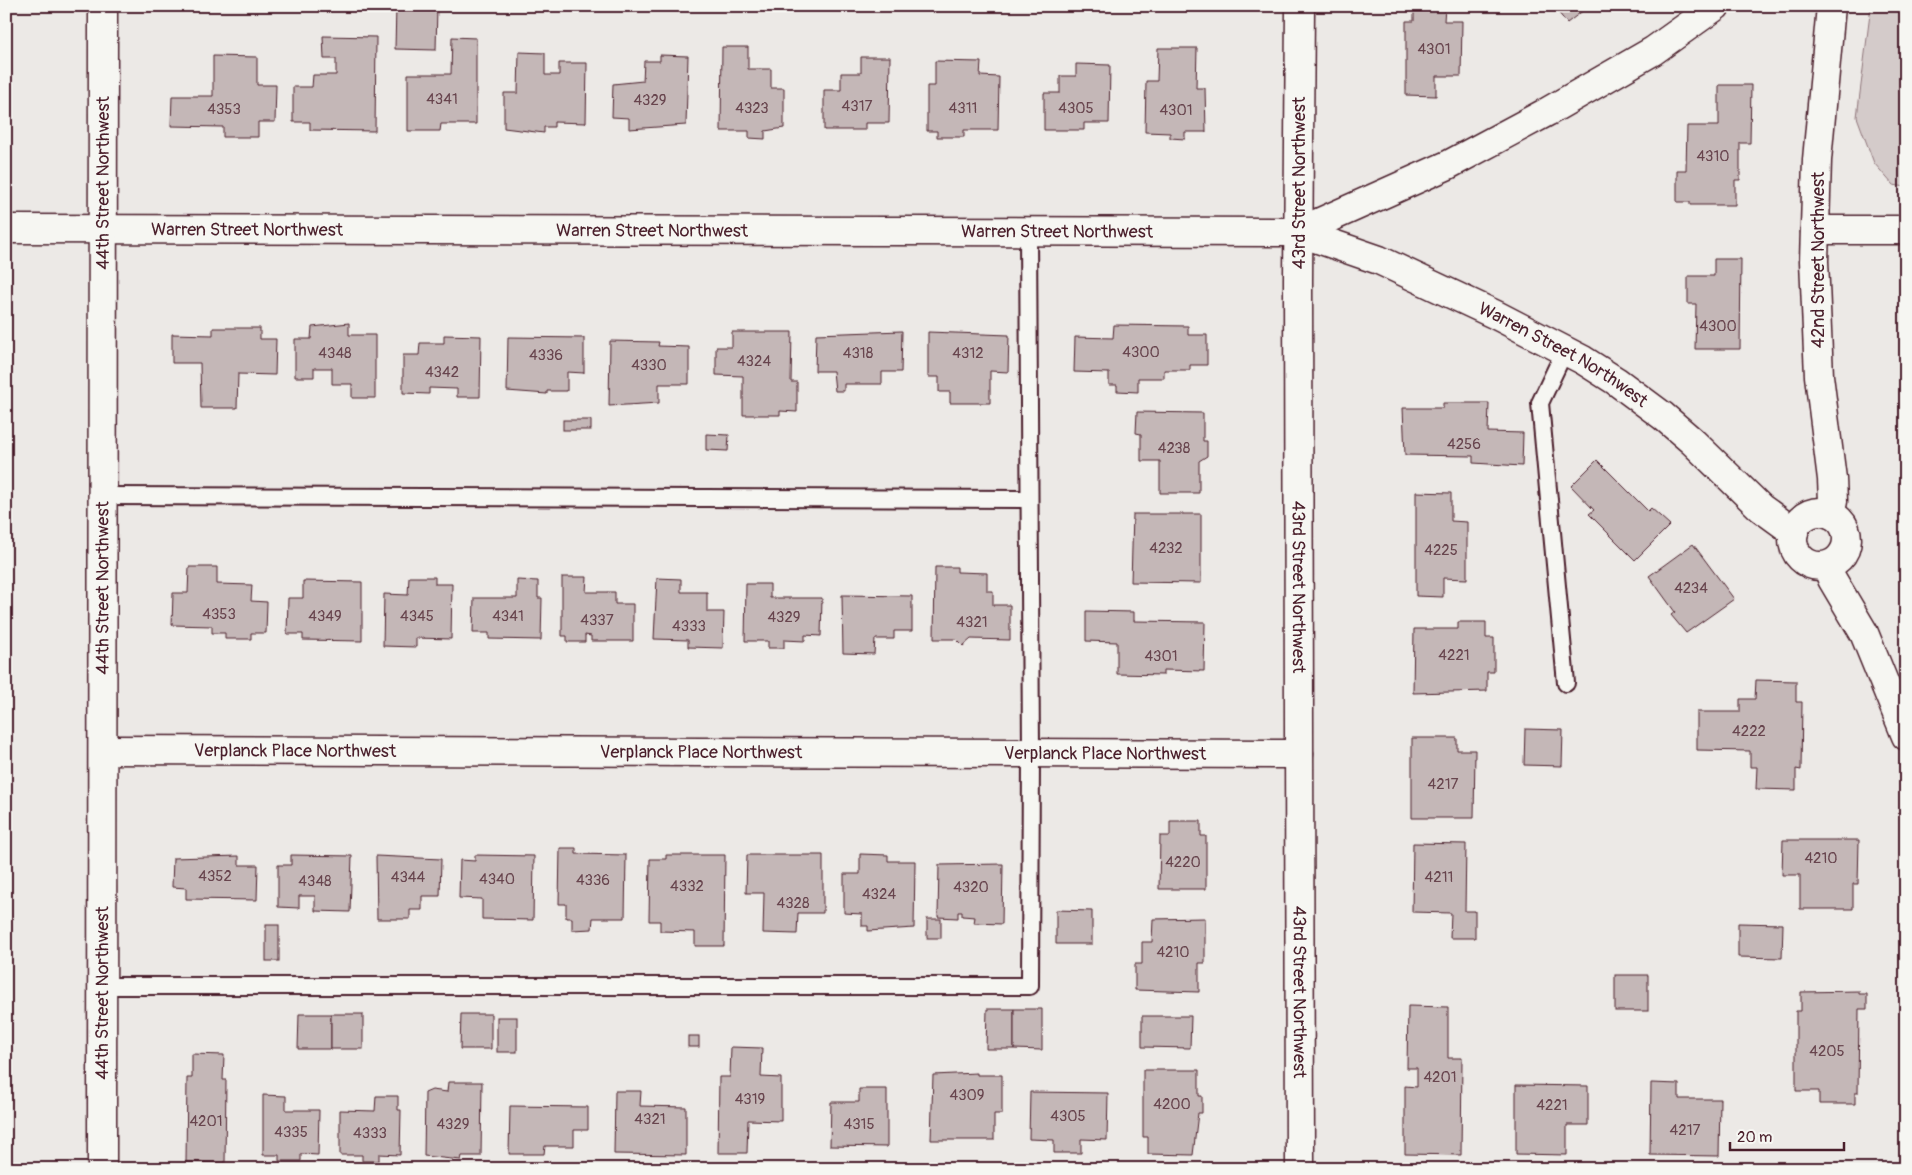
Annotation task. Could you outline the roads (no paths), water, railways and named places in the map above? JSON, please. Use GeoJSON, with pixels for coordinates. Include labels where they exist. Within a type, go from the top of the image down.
{"type":"FeatureCollection","features":[{"type":"Feature","properties":{"kind":"street","name":"44th Street Northwest"},"geometry":{"type":"LineString","coordinates":[[102,1169],[103,6]]}},
{"type":"Feature","properties":{"kind":"street","name":"43rd Street Northwest"},"geometry":{"type":"LineString","coordinates":[[1300,6],[1298,232],[1300,1169]]}},
{"type":"Feature","properties":{"kind":"street","name":"Warren Street Northwest"},"geometry":{"type":"LineString","coordinates":[[1298,232],[1448,165],[1547,112],[1653,51],[1716,6]]}},
{"type":"Feature","properties":{"kind":"street","name":"42nd Street Northwest"},"geometry":{"type":"LineString","coordinates":[[1830,514],[1833,501],[1832,479],[1819,376],[1814,270],[1817,160],[1831,6]]}},
{"type":"Feature","properties":{"kind":"street","name":"Warren Street Northwest"},"geometry":{"type":"LineString","coordinates":[[6,230],[1298,232],[1379,260],[1565,350],[1616,381],[1663,416],[1692,441],[1761,508],[1794,532]]}},
{"type":"Feature","properties":{"kind":"street"},"geometry":{"type":"LineString","coordinates":[[1815,230],[1906,230]]}},
{"type":"Feature","properties":{"kind":"street"},"geometry":{"type":"LineString","coordinates":[[1821,512],[1830,514],[1838,518],[1844,525],[1848,543],[1840,558],[1827,566],[1815,566],[1806,563],[1795,550],[1794,532],[1804,517],[1821,512]]}},
{"type":"Feature","properties":{"kind":"street"},"geometry":{"type":"LineString","coordinates":[[1827,566],[1832,579],[1864,633],[1906,736]]}},
{"type":"Feature","properties":{"kind":"street","name":"Verplanck Place Northwest"},"geometry":{"type":"LineString","coordinates":[[103,750],[1299,754]]}},
{"type":"Feature","properties":{"kind":"lane"},"geometry":{"type":"LineString","coordinates":[[102,986],[1030,986],[1031,753],[1028,500],[1028,231]]}},
{"type":"Feature","properties":{"kind":"lane"},"geometry":{"type":"LineString","coordinates":[[1565,350],[1540,403],[1566,683]]}},
{"type":"Feature","properties":{"kind":"lane"},"geometry":{"type":"LineString","coordinates":[[103,496],[1028,500]]}}]}
